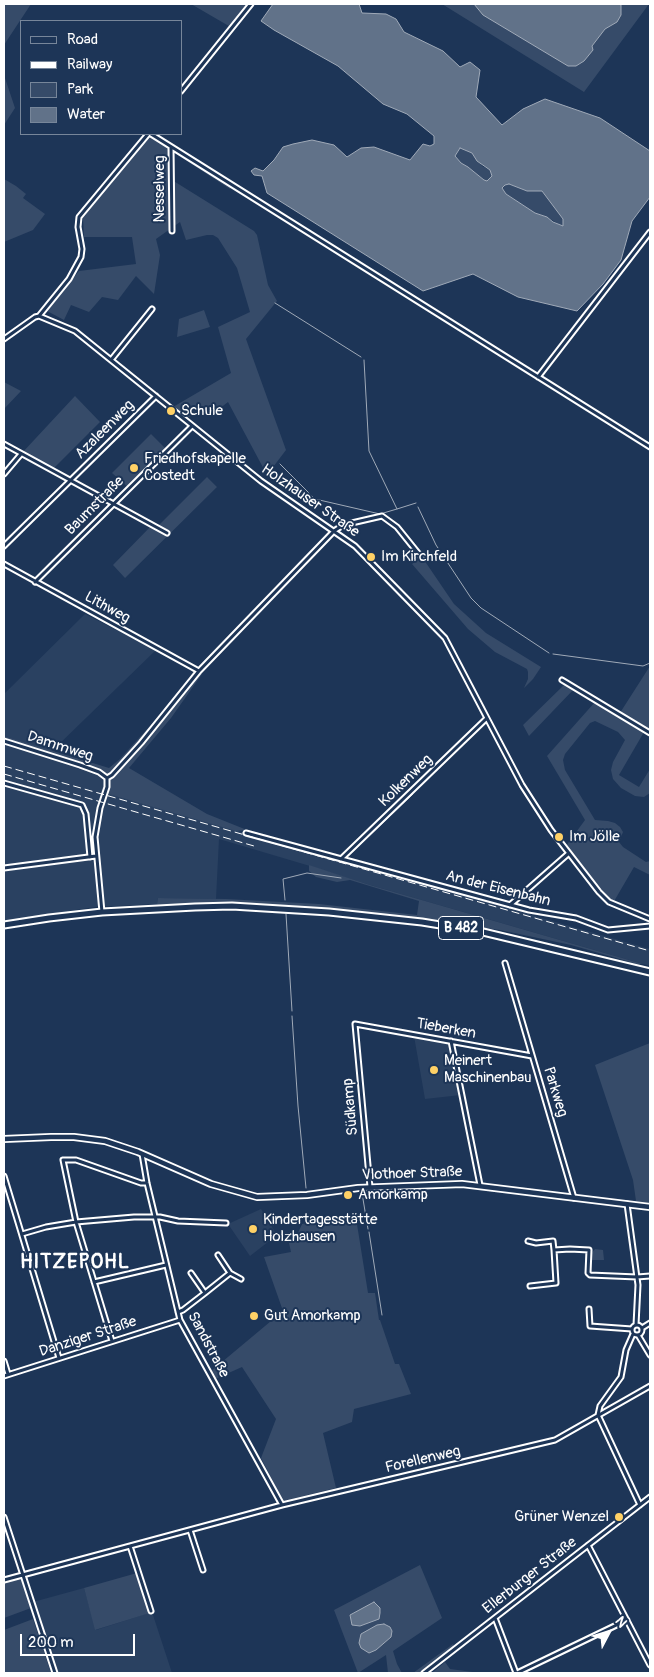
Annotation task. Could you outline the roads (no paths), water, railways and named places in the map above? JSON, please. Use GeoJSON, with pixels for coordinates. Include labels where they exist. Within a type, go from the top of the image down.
{"type":"FeatureCollection","features":[{"type":"Feature","properties":{"kind":"main road","name":"B 482"},"geometry":{"type":"LineString","coordinates":[[4,925],[102,912],[232,906],[376,916],[489,934],[650,972]]}},
{"type":"Feature","properties":{"kind":"street"},"geometry":{"type":"LineString","coordinates":[[182,91],[251,4]]}},
{"type":"Feature","properties":{"kind":"street"},"geometry":{"type":"LineString","coordinates":[[4,339],[39,316],[69,279],[81,257],[79,217],[148,135]]}},
{"type":"Feature","properties":{"kind":"street"},"geometry":{"type":"LineString","coordinates":[[151,135],[650,447]]}},
{"type":"Feature","properties":{"kind":"street","name":"Nesselweg"},"geometry":{"type":"LineString","coordinates":[[171,147],[172,231]]}},
{"type":"Feature","properties":{"kind":"street"},"geometry":{"type":"LineString","coordinates":[[538,377],[650,232]]}},
{"type":"Feature","properties":{"kind":"street"},"geometry":{"type":"LineString","coordinates":[[111,360],[152,309]]}},
{"type":"Feature","properties":{"kind":"street","name":"Holzhauser Straße"},"geometry":{"type":"LineString","coordinates":[[39,316],[75,331],[271,488],[355,546],[370,560],[445,638],[522,785],[551,830],[599,892],[609,902],[650,919]]}},
{"type":"Feature","properties":{"kind":"street","name":"Azaleenweg"},"geometry":{"type":"LineString","coordinates":[[4,546],[156,396]]}},
{"type":"Feature","properties":{"kind":"street","name":"Baumstraße"},"geometry":{"type":"LineString","coordinates":[[35,582],[192,426]]}},
{"type":"Feature","properties":{"kind":"street"},"geometry":{"type":"LineString","coordinates":[[4,444],[167,533]]}},
{"type":"Feature","properties":{"kind":"street"},"geometry":{"type":"LineString","coordinates":[[4,474],[21,454]]}},
{"type":"Feature","properties":{"kind":"street"},"geometry":{"type":"LineString","coordinates":[[102,912],[96,856],[96,826],[107,787],[107,778],[112,775],[166,713],[199,671],[334,531],[343,525],[382,516],[397,527],[422,558]]}},
{"type":"Feature","properties":{"kind":"street","name":"Lithweg"},"geometry":{"type":"LineString","coordinates":[[4,564],[199,671]]}},
{"type":"Feature","properties":{"kind":"street"},"geometry":{"type":"LineString","coordinates":[[562,680],[650,733]]}},
{"type":"Feature","properties":{"kind":"street","name":"Kolkenweg"},"geometry":{"type":"LineString","coordinates":[[341,859],[486,718]]}},
{"type":"Feature","properties":{"kind":"street","name":"Dammweg"},"geometry":{"type":"LineString","coordinates":[[4,741],[104,774],[107,778]]}},
{"type":"Feature","properties":{"kind":"street"},"geometry":{"type":"LineString","coordinates":[[4,783],[82,805],[86,814],[90,858]]}},
{"type":"Feature","properties":{"kind":"street"},"geometry":{"type":"LineString","coordinates":[[246,832],[341,859]]}},
{"type":"Feature","properties":{"kind":"street"},"geometry":{"type":"LineString","coordinates":[[510,904],[569,853]]}},
{"type":"Feature","properties":{"kind":"street"},"geometry":{"type":"LineString","coordinates":[[4,868],[96,856]]}},
{"type":"Feature","properties":{"kind":"street","name":"An der Eisenbahn"},"geometry":{"type":"LineString","coordinates":[[341,859],[540,913],[576,918],[608,930],[650,926]]}},
{"type":"Feature","properties":{"kind":"street","name":"Parkweg"},"geometry":{"type":"LineString","coordinates":[[505,963],[574,1198]]}},
{"type":"Feature","properties":{"kind":"street","name":"Tieberken"},"geometry":{"type":"LineString","coordinates":[[355,1024],[532,1056]]}},
{"type":"Feature","properties":{"kind":"street","name":"Südkamp"},"geometry":{"type":"LineString","coordinates":[[355,1024],[370,1188]]}},
{"type":"Feature","properties":{"kind":"street"},"geometry":{"type":"LineString","coordinates":[[451,1041],[480,1185]]}},
{"type":"Feature","properties":{"kind":"street","name":"Vlothoer Straße"},"geometry":{"type":"LineString","coordinates":[[4,1139],[89,1138],[120,1145],[211,1184],[257,1196],[437,1184],[480,1185],[650,1207]]}},
{"type":"Feature","properties":{"kind":"street","name":"Sandstraße"},"geometry":{"type":"LineString","coordinates":[[142,1154],[147,1183],[180,1320],[282,1505]]}},
{"type":"Feature","properties":{"kind":"street"},"geometry":{"type":"LineString","coordinates":[[112,1341],[76,1222],[63,1160],[76,1160],[141,1183],[147,1183]]}},
{"type":"Feature","properties":{"kind":"street"},"geometry":{"type":"LineString","coordinates":[[4,1176],[59,1358]]}},
{"type":"Feature","properties":{"kind":"street"},"geometry":{"type":"LineString","coordinates":[[589,1309],[590,1326],[632,1329],[636,1325],[637,1277],[627,1204]]}},
{"type":"Feature","properties":{"kind":"street"},"geometry":{"type":"LineString","coordinates":[[22,1234],[46,1227],[109,1218],[155,1217],[178,1221],[226,1223]]}},
{"type":"Feature","properties":{"kind":"street"},"geometry":{"type":"LineString","coordinates":[[528,1242],[553,1241],[556,1283],[530,1286]]}},
{"type":"Feature","properties":{"kind":"street"},"geometry":{"type":"LineString","coordinates":[[554,1250],[589,1250],[588,1273],[590,1276],[650,1276]]}},
{"type":"Feature","properties":{"kind":"street"},"geometry":{"type":"LineString","coordinates":[[218,1254],[230,1273],[241,1279]]}},
{"type":"Feature","properties":{"kind":"street"},"geometry":{"type":"LineString","coordinates":[[94,1282],[166,1265]]}},
{"type":"Feature","properties":{"kind":"street"},"geometry":{"type":"LineString","coordinates":[[191,1273],[205,1293]]}},
{"type":"Feature","properties":{"kind":"street"},"geometry":{"type":"LineString","coordinates":[[178,1312],[230,1273]]}},
{"type":"Feature","properties":{"kind":"street","name":"Danziger Straße"},"geometry":{"type":"LineString","coordinates":[[6,1375],[180,1320]]}},
{"type":"Feature","properties":{"kind":"street"},"geometry":{"type":"LineString","coordinates":[[638,1335],[641,1333],[642,1328],[650,1323]]}},
{"type":"Feature","properties":{"kind":"street"},"geometry":{"type":"LineString","coordinates":[[636,1325],[642,1328]]}},
{"type":"Feature","properties":{"kind":"street"},"geometry":{"type":"LineString","coordinates":[[632,1329],[633,1334],[626,1350],[621,1377],[600,1406],[598,1415],[640,1505]]}},
{"type":"Feature","properties":{"kind":"street"},"geometry":{"type":"LineString","coordinates":[[633,1334],[638,1335],[650,1355]]}},
{"type":"Feature","properties":{"kind":"street"},"geometry":{"type":"LineString","coordinates":[[4,1361],[6,1375]]}},
{"type":"Feature","properties":{"kind":"street","name":"Forellenweg"},"geometry":{"type":"LineString","coordinates":[[4,1580],[282,1505],[555,1440],[650,1386]]}},
{"type":"Feature","properties":{"kind":"street","name":"Ellerburger Straße"},"geometry":{"type":"LineString","coordinates":[[424,1673],[650,1497]]}},
{"type":"Feature","properties":{"kind":"street"},"geometry":{"type":"LineString","coordinates":[[4,1517],[55,1673]]}},
{"type":"Feature","properties":{"kind":"street"},"geometry":{"type":"LineString","coordinates":[[190,1530],[203,1570]]}},
{"type":"Feature","properties":{"kind":"street"},"geometry":{"type":"LineString","coordinates":[[588,1545],[650,1665]]}},
{"type":"Feature","properties":{"kind":"street"},"geometry":{"type":"LineString","coordinates":[[130,1546],[151,1611]]}},
{"type":"Feature","properties":{"kind":"street"},"geometry":{"type":"LineString","coordinates":[[495,1618],[517,1673],[627,1620]]}},
{"type":"Feature","properties":{"kind":"water"},"geometry":{"type":"Polygon","coordinates":[[[273,4],[359,4],[362,13],[386,14],[396,19],[404,32],[443,51],[460,67],[470,62],[480,70],[476,97],[502,125],[523,109],[545,99],[600,118],[650,151],[650,197],[632,221],[621,260],[603,284],[577,311],[518,297],[473,274],[423,291],[267,193],[262,176],[254,175],[251,171],[255,168],[263,171],[283,147],[312,140],[334,145],[347,157],[361,148],[374,147],[410,160],[423,144],[430,146],[434,144],[434,136],[407,114],[383,104],[338,66],[261,21],[273,4]],[[460,148],[455,156],[461,163],[487,181],[492,176],[490,170],[477,161],[472,153],[460,148]],[[509,184],[502,188],[506,194],[535,213],[563,226],[563,219],[542,191],[527,191],[509,184]]]}},
{"type":"Feature","properties":{"kind":"water"},"geometry":{"type":"Polygon","coordinates":[[[474,4],[619,4],[621,5],[621,15],[617,22],[605,29],[592,46],[593,50],[584,61],[576,66],[568,66],[483,15],[474,4]]]}},
{"type":"Feature","properties":{"kind":"water"},"geometry":{"type":"Polygon","coordinates":[[[374,1602],[380,1608],[379,1619],[360,1626],[352,1625],[350,1615],[374,1602]]]}},
{"type":"Feature","properties":{"kind":"water"},"geometry":{"type":"Polygon","coordinates":[[[384,1624],[390,1627],[392,1631],[391,1637],[376,1650],[369,1653],[361,1648],[359,1643],[361,1634],[377,1625],[384,1624]]]}},
{"type":"Feature","properties":{"kind":"waterway"},"geometry":{"type":"LineString","coordinates":[[275,303],[361,357]]}},
{"type":"Feature","properties":{"kind":"waterway"},"geometry":{"type":"LineString","coordinates":[[364,360],[369,451],[397,509],[416,503]]}},
{"type":"Feature","properties":{"kind":"waterway"},"geometry":{"type":"LineString","coordinates":[[280,464],[315,499],[380,514],[397,509]]}},
{"type":"Feature","properties":{"kind":"waterway"},"geometry":{"type":"LineString","coordinates":[[418,507],[436,545],[471,598],[481,608],[549,653]]}},
{"type":"Feature","properties":{"kind":"waterway"},"geometry":{"type":"LineString","coordinates":[[553,654],[643,666],[650,663]]}},
{"type":"Feature","properties":{"kind":"waterway"},"geometry":{"type":"LineString","coordinates":[[346,858],[413,794]]}},
{"type":"Feature","properties":{"kind":"waterway"},"geometry":{"type":"LineString","coordinates":[[285,900],[283,879],[307,873],[341,878]]}},
{"type":"Feature","properties":{"kind":"waterway"},"geometry":{"type":"LineString","coordinates":[[286,914],[292,1011]]}},
{"type":"Feature","properties":{"kind":"waterway"},"geometry":{"type":"LineString","coordinates":[[292,1016],[306,1188]]}},
{"type":"Feature","properties":{"kind":"waterway"},"geometry":{"type":"LineString","coordinates":[[362,1193],[368,1229]]}},
{"type":"Feature","properties":{"kind":"waterway"},"geometry":{"type":"LineString","coordinates":[[369,1232],[382,1315]]}},
{"type":"Feature","properties":{"kind":"railway"},"geometry":{"type":"LineString","coordinates":[[4,766],[650,951]]}},
{"type":"Feature","properties":{"kind":"railway"},"geometry":{"type":"LineString","coordinates":[[4,774],[254,846]]}},
{"type":"Feature","properties":{"kind":"place","name":"Schule"},"geometry":{"type":"Point","coordinates":[171,411]}},
{"type":"Feature","properties":{"kind":"place","name":"Friedhofskapelle Costedt"},"geometry":{"type":"Point","coordinates":[134,468]}},
{"type":"Feature","properties":{"kind":"place","name":"Im Kirchfeld"},"geometry":{"type":"Point","coordinates":[371,557]}},
{"type":"Feature","properties":{"kind":"place","name":"Im Jölle"},"geometry":{"type":"Point","coordinates":[559,837]}},
{"type":"Feature","properties":{"kind":"place","name":"Meinert Maschinenbau"},"geometry":{"type":"Point","coordinates":[434,1070]}},
{"type":"Feature","properties":{"kind":"place","name":"Amorkamp"},"geometry":{"type":"Point","coordinates":[348,1195]}},
{"type":"Feature","properties":{"kind":"place","name":"Kindertagesstätte Holzhausen"},"geometry":{"type":"Point","coordinates":[253,1229]}},
{"type":"Feature","properties":{"kind":"place","name":"Gut Amorkamp"},"geometry":{"type":"Point","coordinates":[254,1316]}},
{"type":"Feature","properties":{"kind":"place","name":"Grüner Wenzel"},"geometry":{"type":"Point","coordinates":[619,1517]}},
{"type":"Feature","properties":{"kind":"district","name":"HITZEPOHL"},"geometry":{"type":"Point","coordinates":[75,1263]}}]}
